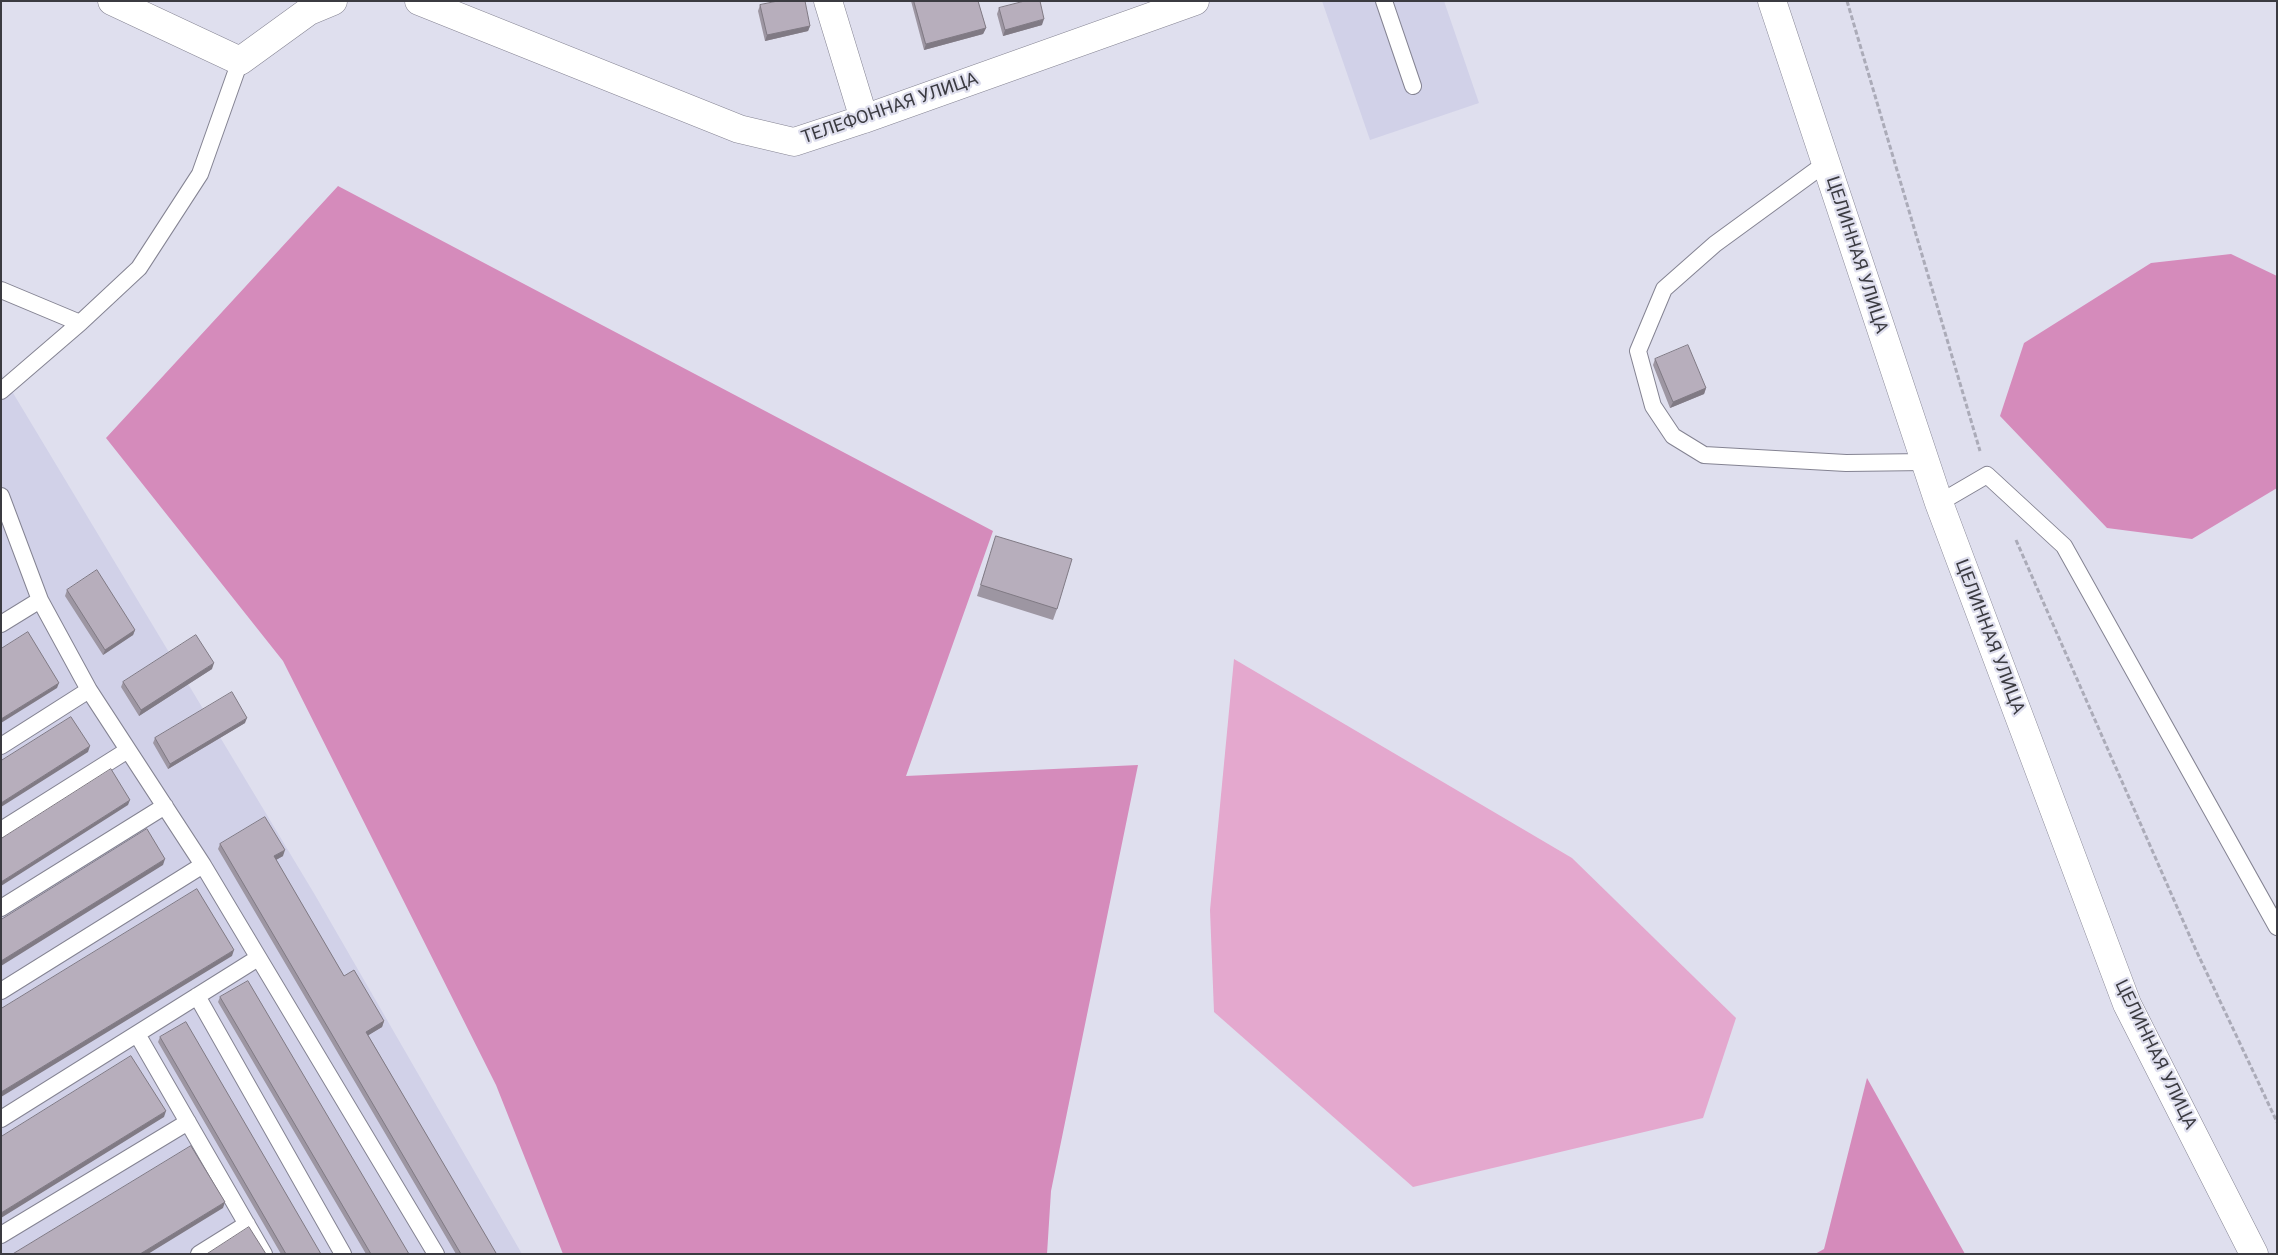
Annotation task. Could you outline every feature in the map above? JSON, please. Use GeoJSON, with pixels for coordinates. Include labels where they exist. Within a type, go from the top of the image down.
{"type":"FeatureCollection","features":[{"type":"Feature","properties":{"kind":"main road"},"geometry":{"type":"LineString","coordinates":[[112,1],[240,61],[309,11],[333,1]]}},
{"type":"Feature","properties":{"kind":"main road","name":"ТЕЛЕФОННАЯ УЛИЦА"},"geometry":{"type":"LineString","coordinates":[[419,1],[739,128],[794,142],[864,119],[1195,1]]}},
{"type":"Feature","properties":{"kind":"main road"},"geometry":{"type":"LineString","coordinates":[[828,1],[864,119]]}},
{"type":"Feature","properties":{"kind":"main road","name":"ЦЕЛИННАЯ УЛИЦА"},"geometry":{"type":"LineString","coordinates":[[1772,1],[1939,502],[2126,1004],[2254,1254]]}},
{"type":"Feature","properties":{"kind":"lane"},"geometry":{"type":"LineString","coordinates":[[1384,1],[1413,86]]}},
{"type":"Feature","properties":{"kind":"lane"},"geometry":{"type":"LineString","coordinates":[[1,391],[80,323],[139,268],[200,174],[240,61]]}},
{"type":"Feature","properties":{"kind":"lane"},"geometry":{"type":"LineString","coordinates":[[1826,163],[1715,244],[1664,289],[1638,351],[1653,406],[1672,436],[1704,455],[1846,463],[1926,462]]}},
{"type":"Feature","properties":{"kind":"lane"},"geometry":{"type":"LineString","coordinates":[[1,290],[80,323]]}},
{"type":"Feature","properties":{"kind":"lane"},"geometry":{"type":"LineString","coordinates":[[1939,502],[1987,475],[2064,546],[2277,927]]}},
{"type":"Feature","properties":{"kind":"lane"},"geometry":{"type":"LineString","coordinates":[[1,496],[40,600],[89,690],[203,865],[436,1254]]}},
{"type":"Feature","properties":{"kind":"lane"},"geometry":{"type":"LineString","coordinates":[[1,624],[40,600]]}},
{"type":"Feature","properties":{"kind":"lane"},"geometry":{"type":"LineString","coordinates":[[1,746],[89,690]]}},
{"type":"Feature","properties":{"kind":"lane"},"geometry":{"type":"LineString","coordinates":[[1,830],[128,750]]}},
{"type":"Feature","properties":{"kind":"lane"},"geometry":{"type":"LineString","coordinates":[[1,908],[165,806]]}},
{"type":"Feature","properties":{"kind":"lane"},"geometry":{"type":"LineString","coordinates":[[1,991],[203,865]]}},
{"type":"Feature","properties":{"kind":"lane"},"geometry":{"type":"LineString","coordinates":[[1,1119],[258,958]]}},
{"type":"Feature","properties":{"kind":"lane"},"geometry":{"type":"LineString","coordinates":[[197,996],[343,1254]]}},
{"type":"Feature","properties":{"kind":"lane"},"geometry":{"type":"LineString","coordinates":[[137,1034],[264,1254]]}},
{"type":"Feature","properties":{"kind":"lane"},"geometry":{"type":"LineString","coordinates":[[1,1235],[188,1122]]}},
{"type":"Feature","properties":{"kind":"lane"},"geometry":{"type":"LineString","coordinates":[[198,1254],[247,1224]]}},
{"type":"Feature","properties":{"kind":"path"},"geometry":{"type":"LineString","coordinates":[[1847,1],[1987,475]]}},
{"type":"Feature","properties":{"kind":"path"},"geometry":{"type":"LineString","coordinates":[[2015,539],[2195,948],[2277,1122]]}},
{"type":"Feature","properties":{"kind":"shaded area"},"geometry":{"type":"Polygon","coordinates":[[[1322,1],[1444,1],[1479,103],[1370,140],[1322,1]]]}},
{"type":"Feature","properties":{"kind":"shaded area"},"geometry":{"type":"Polygon","coordinates":[[[338,186],[993,531],[906,776],[1138,765],[1051,1191],[1047,1254],[563,1254],[496,1085],[283,661],[106,438],[338,186]]]}},
{"type":"Feature","properties":{"kind":"shaded area"},"geometry":{"type":"Polygon","coordinates":[[[2231,254],[2277,276],[2277,488],[2192,539],[2107,528],[2000,416],[2024,343],[2151,263],[2231,254]]]}},
{"type":"Feature","properties":{"kind":"shaded area"},"geometry":{"type":"Polygon","coordinates":[[[1,373],[315,895],[522,1254],[1,1254],[1,373]]]}},
{"type":"Feature","properties":{"kind":"shaded area"},"geometry":{"type":"Polygon","coordinates":[[[1234,659],[1572,858],[1736,1018],[1703,1118],[1413,1187],[1214,1012],[1210,910],[1234,659]]]}},
{"type":"Feature","properties":{"kind":"shaded area"},"geometry":{"type":"Polygon","coordinates":[[[1867,1078],[1965,1254],[1815,1254],[1824,1249],[1867,1078]]]}},
{"type":"Feature","properties":{"kind":"building"},"geometry":{"type":"Polygon","coordinates":[[[778,1],[805,1],[810,26],[767,35],[760,5],[778,1]]]}},
{"type":"Feature","properties":{"kind":"building"},"geometry":{"type":"Polygon","coordinates":[[[914,1],[978,1],[986,28],[926,44],[914,1]]]}},
{"type":"Feature","properties":{"kind":"building"},"geometry":{"type":"Polygon","coordinates":[[[1025,1],[1040,1],[1044,19],[1005,30],[999,8],[1025,1]]]}},
{"type":"Feature","properties":{"kind":"building"},"geometry":{"type":"Polygon","coordinates":[[[1688,345],[1706,388],[1673,402],[1655,359],[1688,345]]]}},
{"type":"Feature","properties":{"kind":"building"},"geometry":{"type":"Polygon","coordinates":[[[996,536],[1072,559],[1057,609],[981,585],[996,536]]]}},
{"type":"Feature","properties":{"kind":"building"},"geometry":{"type":"Polygon","coordinates":[[[97,570],[135,630],[105,650],[67,590],[97,570]]]}},
{"type":"Feature","properties":{"kind":"building"},"geometry":{"type":"Polygon","coordinates":[[[28,632],[59,683],[1,719],[1,649],[28,632]]]}},
{"type":"Feature","properties":{"kind":"building"},"geometry":{"type":"Polygon","coordinates":[[[196,635],[214,663],[141,710],[123,682],[196,635]]]}},
{"type":"Feature","properties":{"kind":"building"},"geometry":{"type":"Polygon","coordinates":[[[232,692],[247,718],[170,764],[155,738],[232,692]]]}},
{"type":"Feature","properties":{"kind":"building"},"geometry":{"type":"Polygon","coordinates":[[[71,717],[90,746],[1,803],[1,761],[71,717]]]}},
{"type":"Feature","properties":{"kind":"building"},"geometry":{"type":"Polygon","coordinates":[[[111,769],[130,800],[1,882],[1,839],[111,769]]]}},
{"type":"Feature","properties":{"kind":"building"},"geometry":{"type":"Polygon","coordinates":[[[265,817],[285,850],[274,856],[344,976],[354,970],[384,1021],[366,1032],[496,1254],[461,1254],[220,844],[265,817]]]}},
{"type":"Feature","properties":{"kind":"building"},"geometry":{"type":"Polygon","coordinates":[[[147,829],[165,859],[1,961],[1,920],[147,829]]]}},
{"type":"Feature","properties":{"kind":"building"},"geometry":{"type":"Polygon","coordinates":[[[197,889],[234,950],[1,1092],[1,1009],[197,889]]]}},
{"type":"Feature","properties":{"kind":"building"},"geometry":{"type":"Polygon","coordinates":[[[248,981],[409,1254],[371,1254],[220,997],[248,981]]]}},
{"type":"Feature","properties":{"kind":"building"},"geometry":{"type":"Polygon","coordinates":[[[186,1022],[321,1254],[286,1254],[160,1037],[186,1022]]]}},
{"type":"Feature","properties":{"kind":"building"},"geometry":{"type":"Polygon","coordinates":[[[131,1056],[166,1111],[1,1213],[1,1137],[131,1056]]]}},
{"type":"Feature","properties":{"kind":"building"},"geometry":{"type":"Polygon","coordinates":[[[191,1146],[225,1202],[140,1254],[13,1254],[191,1146]]]}},
{"type":"Feature","properties":{"kind":"building"},"geometry":{"type":"Polygon","coordinates":[[[249,1227],[266,1254],[207,1254],[249,1227]]]}}]}
